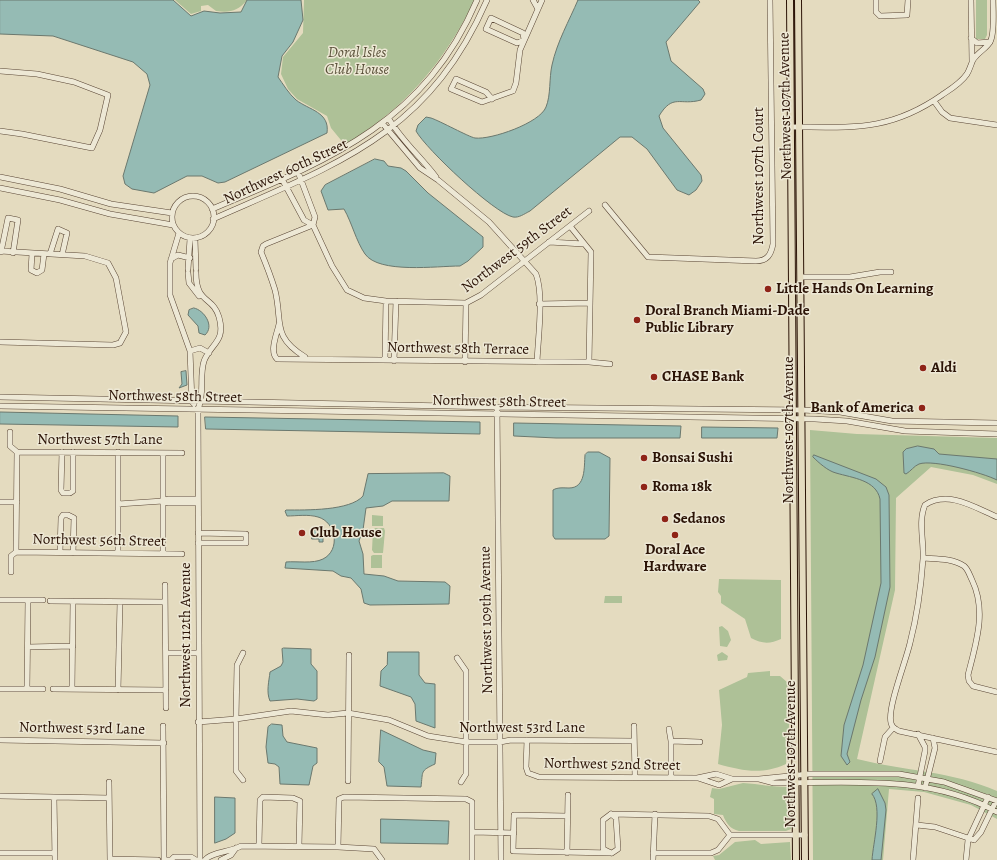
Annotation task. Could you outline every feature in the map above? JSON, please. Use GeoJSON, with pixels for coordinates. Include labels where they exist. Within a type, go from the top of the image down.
{"type":"FeatureCollection","features":[{"type":"Feature","properties":{"kind":"main road","name":"Northwest 107th Avenue"},"geometry":{"type":"LineString","coordinates":[[790,0],[796,860]]}},
{"type":"Feature","properties":{"kind":"main road","name":"Northwest 107th Avenue"},"geometry":{"type":"LineString","coordinates":[[798,0],[805,860]]}},
{"type":"Feature","properties":{"kind":"street","name":"Northwest 60th Street"},"geometry":{"type":"LineString","coordinates":[[212,209],[298,172],[341,151],[383,124],[412,99],[429,79],[456,42],[477,0]]}},
{"type":"Feature","properties":{"kind":"street","name":"Northwest 60th Street"},"geometry":{"type":"LineString","coordinates":[[213,219],[302,180],[343,160],[388,131],[421,102],[446,72],[468,39],[487,0]]}},
{"type":"Feature","properties":{"kind":"street"},"geometry":{"type":"LineString","coordinates":[[533,0],[538,9]]}},
{"type":"Feature","properties":{"kind":"street"},"geometry":{"type":"LineString","coordinates":[[492,99],[486,92],[456,79],[451,89],[480,102],[484,102],[507,94],[515,89],[519,57],[524,40],[542,0]]}},
{"type":"Feature","properties":{"kind":"street","name":"Northwest 107th Court"},"geometry":{"type":"LineString","coordinates":[[605,205],[648,257],[756,261],[765,260],[769,256],[773,244],[770,0]]}},
{"type":"Feature","properties":{"kind":"street"},"geometry":{"type":"LineString","coordinates":[[876,0],[877,15],[904,16],[907,15],[908,0]]}},
{"type":"Feature","properties":{"kind":"street"},"geometry":{"type":"LineString","coordinates":[[791,127],[865,126],[905,117],[934,101],[960,83],[968,73],[972,61],[971,0]]}},
{"type":"Feature","properties":{"kind":"street"},"geometry":{"type":"LineString","coordinates":[[972,61],[990,42],[992,36],[993,0]]}},
{"type":"Feature","properties":{"kind":"street"},"geometry":{"type":"LineString","coordinates":[[491,18],[523,33],[524,40],[517,43],[486,30],[491,18]]}},
{"type":"Feature","properties":{"kind":"street"},"geometry":{"type":"LineString","coordinates":[[971,38],[977,43],[990,42]]}},
{"type":"Feature","properties":{"kind":"street"},"geometry":{"type":"LineString","coordinates":[[0,72],[29,74],[74,82],[108,95],[100,130],[92,148],[0,131]]}},
{"type":"Feature","properties":{"kind":"street"},"geometry":{"type":"LineString","coordinates":[[934,101],[942,112],[950,118],[997,125]]}},
{"type":"Feature","properties":{"kind":"street"},"geometry":{"type":"LineString","coordinates":[[389,119],[438,180]]}},
{"type":"Feature","properties":{"kind":"street"},"geometry":{"type":"LineString","coordinates":[[383,124],[420,168],[438,180],[489,222],[525,260],[536,274],[539,282],[537,362]]}},
{"type":"Feature","properties":{"kind":"street"},"geometry":{"type":"LineString","coordinates":[[298,172],[314,217],[313,224]]}},
{"type":"Feature","properties":{"kind":"street"},"geometry":{"type":"LineString","coordinates":[[0,177],[60,189],[111,204],[172,213]]}},
{"type":"Feature","properties":{"kind":"street"},"geometry":{"type":"LineString","coordinates":[[282,179],[304,220],[313,224]]}},
{"type":"Feature","properties":{"kind":"street"},"geometry":{"type":"LineString","coordinates":[[0,188],[60,200],[110,214],[173,225]]}},
{"type":"Feature","properties":{"kind":"street"},"geometry":{"type":"LineString","coordinates":[[188,195],[199,196],[206,200],[212,209],[213,219],[206,234],[192,239],[179,233],[173,225],[172,213],[178,201],[188,195]]}},
{"type":"Feature","properties":{"kind":"street","name":"Northwest 59th Street"},"geometry":{"type":"LineString","coordinates":[[313,224],[332,266],[347,290],[364,298],[386,301],[466,303],[481,295],[589,211]]}},
{"type":"Feature","properties":{"kind":"street"},"geometry":{"type":"LineString","coordinates":[[0,342],[113,345],[120,344],[126,332],[116,278],[108,263],[85,256],[62,254],[32,254],[13,253],[1,252],[8,218],[18,220],[13,253]]}},
{"type":"Feature","properties":{"kind":"street"},"geometry":{"type":"LineString","coordinates":[[306,358],[287,343],[282,335],[279,324],[275,291],[261,252],[263,246],[266,244],[313,224]]}},
{"type":"Feature","properties":{"kind":"street"},"geometry":{"type":"LineString","coordinates":[[570,226],[591,252],[589,362]]}},
{"type":"Feature","properties":{"kind":"street"},"geometry":{"type":"LineString","coordinates":[[50,254],[58,229],[67,233],[62,254]]}},
{"type":"Feature","properties":{"kind":"street"},"geometry":{"type":"LineString","coordinates":[[179,233],[171,258],[170,295],[190,351],[192,402],[198,409]]}},
{"type":"Feature","properties":{"kind":"street","name":"Northwest 112th Avenue"},"geometry":{"type":"LineString","coordinates":[[192,239],[188,258],[189,283],[196,294],[214,307],[219,315],[221,326],[220,336],[215,346],[209,353],[202,369],[202,402],[198,409],[198,722],[203,860]]}},
{"type":"Feature","properties":{"kind":"street","name":"Northwest 112th Avenue"},"geometry":{"type":"LineString","coordinates":[[192,239],[196,259],[198,292],[205,300]]}},
{"type":"Feature","properties":{"kind":"street"},"geometry":{"type":"LineString","coordinates":[[549,242],[584,244]]}},
{"type":"Feature","properties":{"kind":"street"},"geometry":{"type":"LineString","coordinates":[[32,254],[31,270],[37,273],[42,270],[44,254]]}},
{"type":"Feature","properties":{"kind":"street"},"geometry":{"type":"LineString","coordinates":[[171,258],[178,255],[196,259]]}},
{"type":"Feature","properties":{"kind":"street"},"geometry":{"type":"LineString","coordinates":[[801,277],[850,277],[868,273],[891,272]]}},
{"type":"Feature","properties":{"kind":"street"},"geometry":{"type":"LineString","coordinates":[[385,360],[386,301]]}},
{"type":"Feature","properties":{"kind":"street"},"geometry":{"type":"LineString","coordinates":[[394,361],[396,301]]}},
{"type":"Feature","properties":{"kind":"street"},"geometry":{"type":"LineString","coordinates":[[465,362],[466,303]]}},
{"type":"Feature","properties":{"kind":"street"},"geometry":{"type":"LineString","coordinates":[[539,304],[590,303]]}},
{"type":"Feature","properties":{"kind":"street","name":"Northwest 58th Terrace"},"geometry":{"type":"LineString","coordinates":[[279,324],[273,350],[274,356],[277,359],[306,358],[394,361],[589,362],[610,364]]}},
{"type":"Feature","properties":{"kind":"street"},"geometry":{"type":"LineString","coordinates":[[190,351],[200,348],[209,353]]}},
{"type":"Feature","properties":{"kind":"street","name":"Northwest 58th Street"},"geometry":{"type":"LineString","coordinates":[[0,397],[497,407],[802,410],[840,412],[892,421],[997,423]]}},
{"type":"Feature","properties":{"kind":"street","name":"Northwest 58th Street"},"geometry":{"type":"LineString","coordinates":[[0,406],[802,418],[847,421],[922,433],[997,434]]}},
{"type":"Feature","properties":{"kind":"street","name":"Northwest 109th Avenue"},"geometry":{"type":"LineString","coordinates":[[497,407],[501,860]]}},
{"type":"Feature","properties":{"kind":"street"},"geometry":{"type":"LineString","coordinates":[[10,432],[10,446],[17,452],[16,552],[12,556],[11,572]]}},
{"type":"Feature","properties":{"kind":"street","name":"Northwest 57th Lane"},"geometry":{"type":"LineString","coordinates":[[17,452],[182,453]]}},
{"type":"Feature","properties":{"kind":"street"},"geometry":{"type":"LineString","coordinates":[[62,452],[62,490],[63,493],[67,494],[73,491],[73,452]]}},
{"type":"Feature","properties":{"kind":"street"},"geometry":{"type":"LineString","coordinates":[[118,452],[118,553]]}},
{"type":"Feature","properties":{"kind":"street"},"geometry":{"type":"LineString","coordinates":[[162,453],[163,554]]}},
{"type":"Feature","properties":{"kind":"street"},"geometry":{"type":"LineString","coordinates":[[880,761],[885,737],[892,725],[891,711],[910,644],[920,597],[923,558],[922,512],[925,505],[938,498],[950,499],[997,517]]}},
{"type":"Feature","properties":{"kind":"street"},"geometry":{"type":"LineString","coordinates":[[118,504],[163,501],[168,499],[198,501]]}},
{"type":"Feature","properties":{"kind":"street"},"geometry":{"type":"LineString","coordinates":[[0,502],[17,502]]}},
{"type":"Feature","properties":{"kind":"street"},"geometry":{"type":"LineString","coordinates":[[60,552],[61,518],[63,515],[68,515],[74,518],[73,553]]}},
{"type":"Feature","properties":{"kind":"street"},"geometry":{"type":"LineString","coordinates":[[198,533],[246,534],[246,543],[198,543]]}},
{"type":"Feature","properties":{"kind":"street","name":"Northwest 56th Street"},"geometry":{"type":"LineString","coordinates":[[16,552],[182,554]]}},
{"type":"Feature","properties":{"kind":"street"},"geometry":{"type":"LineString","coordinates":[[923,558],[948,559],[966,567],[975,587],[981,610],[980,624],[968,675],[969,681],[973,686],[997,692]]}},
{"type":"Feature","properties":{"kind":"street"},"geometry":{"type":"LineString","coordinates":[[165,585],[166,708]]}},
{"type":"Feature","properties":{"kind":"street"},"geometry":{"type":"LineString","coordinates":[[0,600],[43,600]]}},
{"type":"Feature","properties":{"kind":"street"},"geometry":{"type":"LineString","coordinates":[[27,689],[28,600]]}},
{"type":"Feature","properties":{"kind":"street"},"geometry":{"type":"LineString","coordinates":[[50,601],[165,602]]}},
{"type":"Feature","properties":{"kind":"street"},"geometry":{"type":"LineString","coordinates":[[72,689],[73,601]]}},
{"type":"Feature","properties":{"kind":"street"},"geometry":{"type":"LineString","coordinates":[[118,690],[120,602]]}},
{"type":"Feature","properties":{"kind":"street"},"geometry":{"type":"LineString","coordinates":[[28,647],[73,646]]}},
{"type":"Feature","properties":{"kind":"street"},"geometry":{"type":"LineString","coordinates":[[166,653],[199,653]]}},
{"type":"Feature","properties":{"kind":"street"},"geometry":{"type":"LineString","coordinates":[[243,653],[237,665],[236,719],[236,771],[243,780]]}},
{"type":"Feature","properties":{"kind":"street"},"geometry":{"type":"LineString","coordinates":[[348,781],[349,655]]}},
{"type":"Feature","properties":{"kind":"street"},"geometry":{"type":"LineString","coordinates":[[457,658],[466,671],[466,774],[461,782]]}},
{"type":"Feature","properties":{"kind":"street"},"geometry":{"type":"LineString","coordinates":[[0,689],[44,689]]}},
{"type":"Feature","properties":{"kind":"street"},"geometry":{"type":"LineString","coordinates":[[53,689],[166,690]]}},
{"type":"Feature","properties":{"kind":"street","name":"Northwest 53rd Lane"},"geometry":{"type":"LineString","coordinates":[[198,722],[236,719],[291,711],[328,715],[348,713],[389,720],[428,736],[466,742],[500,742],[511,740],[634,741]]}},
{"type":"Feature","properties":{"kind":"street"},"geometry":{"type":"LineString","coordinates":[[892,725],[899,732],[918,734],[997,752]]}},
{"type":"Feature","properties":{"kind":"street"},"geometry":{"type":"LineString","coordinates":[[164,726],[165,860],[171,860],[174,857],[192,857],[196,860]]}},
{"type":"Feature","properties":{"kind":"street"},"geometry":{"type":"LineString","coordinates":[[634,726],[635,777]]}},
{"type":"Feature","properties":{"kind":"street"},"geometry":{"type":"LineString","coordinates":[[669,729],[671,741],[671,778]]}},
{"type":"Feature","properties":{"kind":"street"},"geometry":{"type":"LineString","coordinates":[[918,734],[925,749]]}},
{"type":"Feature","properties":{"kind":"street"},"geometry":{"type":"LineString","coordinates":[[918,786],[925,749],[933,738]]}},
{"type":"Feature","properties":{"kind":"street"},"geometry":{"type":"LineString","coordinates":[[925,788],[934,750],[933,738]]}},
{"type":"Feature","properties":{"kind":"street","name":"Northwest 53rd Lane"},"geometry":{"type":"LineString","coordinates":[[0,740],[164,743]]}},
{"type":"Feature","properties":{"kind":"street","name":"Northwest 52nd Street"},"geometry":{"type":"LineString","coordinates":[[526,740],[526,767],[528,773],[539,777],[697,778],[712,774],[721,774],[732,779],[759,779],[774,783],[796,780],[804,775],[886,773],[927,778],[955,785],[996,801]]}},
{"type":"Feature","properties":{"kind":"street"},"geometry":{"type":"LineString","coordinates":[[671,741],[700,742]]}},
{"type":"Feature","properties":{"kind":"street"},"geometry":{"type":"LineString","coordinates":[[925,749],[934,750],[947,741]]}},
{"type":"Feature","properties":{"kind":"street"},"geometry":{"type":"LineString","coordinates":[[711,784],[712,774]]}},
{"type":"Feature","properties":{"kind":"street","name":"Northwest 52nd Street"},"geometry":{"type":"LineString","coordinates":[[697,778],[711,784],[719,785],[732,779]]}},
{"type":"Feature","properties":{"kind":"street","name":"Northwest 52nd Street"},"geometry":{"type":"LineString","coordinates":[[796,780],[804,783],[884,782],[918,786],[952,794],[997,812]]}},
{"type":"Feature","properties":{"kind":"street"},"geometry":{"type":"LineString","coordinates":[[109,782],[110,860],[158,860]]}},
{"type":"Feature","properties":{"kind":"street"},"geometry":{"type":"LineString","coordinates":[[567,853],[568,795]]}},
{"type":"Feature","properties":{"kind":"street"},"geometry":{"type":"LineString","coordinates":[[0,796],[109,798]]}},
{"type":"Feature","properties":{"kind":"street"},"geometry":{"type":"LineString","coordinates":[[54,797],[54,860]]}},
{"type":"Feature","properties":{"kind":"street"},"geometry":{"type":"LineString","coordinates":[[259,845],[260,800],[262,797],[293,798],[300,801],[299,846]]}},
{"type":"Feature","properties":{"kind":"street"},"geometry":{"type":"LineString","coordinates":[[382,860],[374,849],[338,847],[339,799],[344,797],[466,799],[472,802],[472,860]]}},
{"type":"Feature","properties":{"kind":"street"},"geometry":{"type":"LineString","coordinates":[[966,860],[968,840],[988,797]]}},
{"type":"Feature","properties":{"kind":"street"},"geometry":{"type":"LineString","coordinates":[[913,860],[918,798]]}},
{"type":"Feature","properties":{"kind":"street"},"geometry":{"type":"LineString","coordinates":[[917,825],[935,827],[968,840],[976,839],[996,801]]}},
{"type":"Feature","properties":{"kind":"street"},"geometry":{"type":"LineString","coordinates":[[612,853],[604,849],[603,820],[611,814],[709,816],[718,819],[730,835]]}},
{"type":"Feature","properties":{"kind":"street"},"geometry":{"type":"LineString","coordinates":[[567,816],[514,815],[514,851],[612,853],[618,849],[616,818],[611,814]]}},
{"type":"Feature","properties":{"kind":"street"},"geometry":{"type":"LineString","coordinates":[[654,860],[655,814]]}},
{"type":"Feature","properties":{"kind":"street"},"geometry":{"type":"LineString","coordinates":[[975,826],[982,829]]}},
{"type":"Feature","properties":{"kind":"street"},"geometry":{"type":"LineString","coordinates":[[473,832],[514,833]]}},
{"type":"Feature","properties":{"kind":"street"},"geometry":{"type":"LineString","coordinates":[[730,835],[805,835]]}},
{"type":"Feature","properties":{"kind":"street"},"geometry":{"type":"LineString","coordinates":[[653,853],[711,853],[718,850],[730,835]]}},
{"type":"Feature","properties":{"kind":"street","name":"Northwest 112th Avenue"},"geometry":{"type":"LineString","coordinates":[[203,860],[209,855],[241,846],[338,847]]}},
{"type":"Feature","properties":{"kind":"street"},"geometry":{"type":"LineString","coordinates":[[221,860],[232,855],[236,848]]}},
{"type":"Feature","properties":{"kind":"street"},"geometry":{"type":"LineString","coordinates":[[0,852],[54,853]]}},
{"type":"Feature","properties":{"kind":"street"},"geometry":{"type":"LineString","coordinates":[[612,853],[613,860]]}},
{"type":"Feature","properties":{"kind":"green space"},"geometry":{"type":"Polygon","coordinates":[[[175,0],[247,0],[237,9],[225,12],[216,11],[208,5],[201,6],[201,11],[191,14],[175,0]]]}},
{"type":"Feature","properties":{"kind":"green space","name":"Doral Isles Club House"},"geometry":{"type":"Polygon","coordinates":[[[304,0],[475,0],[449,45],[421,82],[387,115],[345,145],[331,128],[327,116],[297,99],[288,89],[281,74],[283,57],[303,33],[304,0]]]}},
{"type":"Feature","properties":{"kind":"green space"},"geometry":{"type":"Polygon","coordinates":[[[976,0],[987,0],[987,35],[985,39],[976,39],[976,0]]]}},
{"type":"Feature","properties":{"kind":"green space"},"geometry":{"type":"Polygon","coordinates":[[[810,430],[857,434],[997,438],[997,484],[973,475],[931,467],[896,498],[895,590],[857,759],[963,779],[997,791],[997,819],[971,805],[924,792],[889,789],[883,860],[813,860],[810,430]]]}},
{"type":"Feature","properties":{"kind":"green space"},"geometry":{"type":"Polygon","coordinates":[[[372,515],[383,516],[383,526],[372,526],[372,515]]]}},
{"type":"Feature","properties":{"kind":"green space"},"geometry":{"type":"Polygon","coordinates":[[[375,528],[384,528],[385,531],[383,553],[374,553],[372,550],[373,530],[375,528]]]}},
{"type":"Feature","properties":{"kind":"green space"},"geometry":{"type":"Polygon","coordinates":[[[382,555],[382,568],[371,568],[371,556],[382,555]]]}},
{"type":"Feature","properties":{"kind":"green space"},"geometry":{"type":"Polygon","coordinates":[[[719,579],[781,580],[781,639],[766,643],[751,638],[745,619],[721,603],[721,596],[718,592],[719,579]]]}},
{"type":"Feature","properties":{"kind":"green space"},"geometry":{"type":"Polygon","coordinates":[[[605,596],[622,596],[622,603],[604,603],[605,596]]]}},
{"type":"Feature","properties":{"kind":"green space"},"geometry":{"type":"Polygon","coordinates":[[[722,626],[728,631],[731,640],[727,647],[720,646],[719,627],[722,626]]]}},
{"type":"Feature","properties":{"kind":"green space"},"geometry":{"type":"Polygon","coordinates":[[[722,652],[728,656],[727,660],[718,661],[717,655],[722,652]]]}},
{"type":"Feature","properties":{"kind":"green space"},"geometry":{"type":"Polygon","coordinates":[[[770,671],[770,676],[780,676],[787,682],[790,713],[786,764],[769,770],[752,771],[718,764],[722,725],[719,690],[747,677],[748,673],[770,671]]]}},
{"type":"Feature","properties":{"kind":"green space"},"geometry":{"type":"Polygon","coordinates":[[[743,783],[788,787],[791,790],[791,829],[786,831],[739,831],[733,829],[729,825],[723,815],[714,814],[714,799],[710,797],[712,788],[719,789],[743,783]]]}},
{"type":"Feature","properties":{"kind":"green space"},"geometry":{"type":"Polygon","coordinates":[[[755,840],[761,844],[790,842],[791,860],[715,860],[713,856],[719,855],[735,842],[755,840]]]}},
{"type":"Feature","properties":{"kind":"water"},"geometry":{"type":"Polygon","coordinates":[[[0,0],[173,0],[191,16],[204,11],[220,13],[241,12],[247,0],[301,0],[303,20],[293,42],[282,56],[278,77],[296,100],[318,112],[322,116],[327,126],[327,133],[225,182],[218,183],[202,176],[187,176],[154,193],[132,189],[125,184],[123,176],[150,85],[147,74],[133,62],[53,36],[0,34],[0,0]]]}},
{"type":"Feature","properties":{"kind":"water"},"geometry":{"type":"Polygon","coordinates":[[[578,0],[698,0],[700,2],[666,42],[671,61],[703,89],[705,94],[701,100],[673,102],[664,109],[659,116],[663,128],[701,175],[702,181],[696,190],[689,195],[677,190],[647,149],[632,137],[620,137],[530,211],[513,217],[491,204],[461,179],[422,140],[416,131],[418,125],[426,117],[472,137],[482,138],[503,133],[535,119],[542,113],[548,102],[554,56],[578,0]]]}},
{"type":"Feature","properties":{"kind":"water"},"geometry":{"type":"Polygon","coordinates":[[[375,159],[384,161],[388,166],[401,168],[406,171],[428,193],[483,237],[483,247],[468,261],[460,266],[409,268],[395,267],[372,260],[362,249],[344,209],[328,210],[321,191],[325,185],[375,159]]]}},
{"type":"Feature","properties":{"kind":"water"},"geometry":{"type":"Polygon","coordinates":[[[194,308],[198,309],[205,315],[209,323],[208,331],[205,335],[199,333],[198,326],[188,315],[189,310],[194,308]]]}},
{"type":"Feature","properties":{"kind":"water"},"geometry":{"type":"Polygon","coordinates":[[[186,371],[187,385],[179,388],[182,384],[181,372],[186,371]]]}},
{"type":"Feature","properties":{"kind":"water"},"geometry":{"type":"Polygon","coordinates":[[[0,412],[178,416],[178,427],[0,424],[0,412]]]}},
{"type":"Feature","properties":{"kind":"water"},"geometry":{"type":"Polygon","coordinates":[[[205,417],[480,422],[480,434],[206,429],[205,417]]]}},
{"type":"Feature","properties":{"kind":"water"},"geometry":{"type":"Polygon","coordinates":[[[514,423],[681,426],[680,438],[556,438],[514,436],[514,423]]]}},
{"type":"Feature","properties":{"kind":"water"},"geometry":{"type":"Polygon","coordinates":[[[702,427],[778,428],[777,438],[702,438],[702,427]]]}},
{"type":"Feature","properties":{"kind":"water"},"geometry":{"type":"Polygon","coordinates":[[[918,446],[934,449],[939,454],[997,459],[997,480],[981,474],[935,463],[919,464],[906,474],[904,473],[903,452],[906,449],[918,446]]]}},
{"type":"Feature","properties":{"kind":"water"},"geometry":{"type":"Polygon","coordinates":[[[588,452],[599,452],[610,458],[609,536],[605,539],[555,539],[553,536],[553,490],[575,487],[579,485],[584,471],[585,455],[588,452]]]}},
{"type":"Feature","properties":{"kind":"water"},"geometry":{"type":"Polygon","coordinates":[[[814,455],[876,479],[886,487],[889,495],[890,587],[875,657],[861,700],[847,754],[850,762],[847,765],[841,756],[844,725],[863,665],[881,583],[880,499],[878,493],[869,484],[856,478],[830,470],[815,459],[813,457],[814,455]]]}},
{"type":"Feature","properties":{"kind":"water"},"geometry":{"type":"Polygon","coordinates":[[[444,473],[450,476],[449,501],[392,501],[383,506],[366,508],[363,530],[359,541],[363,554],[364,574],[384,576],[398,581],[445,582],[450,586],[449,604],[370,605],[364,603],[361,589],[351,578],[341,576],[333,571],[285,568],[286,562],[310,562],[323,559],[329,555],[334,543],[332,530],[329,524],[324,520],[318,517],[302,515],[287,516],[286,510],[327,509],[348,505],[357,501],[363,496],[368,474],[444,473]]]}},
{"type":"Feature","properties":{"kind":"water"},"geometry":{"type":"Polygon","coordinates":[[[312,530],[318,530],[318,534],[323,534],[323,542],[319,542],[319,539],[312,539],[312,530]]]}},
{"type":"Feature","properties":{"kind":"water"},"geometry":{"type":"Polygon","coordinates":[[[282,649],[311,649],[311,664],[317,671],[317,699],[314,701],[297,699],[270,701],[268,690],[270,672],[281,666],[283,662],[282,649]]]}},
{"type":"Feature","properties":{"kind":"water"},"geometry":{"type":"Polygon","coordinates":[[[388,652],[419,652],[419,675],[425,683],[435,684],[435,728],[416,721],[415,704],[411,697],[380,686],[381,671],[387,665],[388,652]]]}},
{"type":"Feature","properties":{"kind":"water"},"geometry":{"type":"Polygon","coordinates":[[[272,724],[282,725],[283,736],[287,742],[317,748],[317,763],[313,766],[309,785],[280,784],[279,767],[275,764],[268,763],[266,747],[268,727],[272,724]]]}},
{"type":"Feature","properties":{"kind":"water"},"geometry":{"type":"Polygon","coordinates":[[[381,730],[423,750],[436,753],[435,764],[423,772],[421,787],[387,786],[384,767],[379,762],[381,730]]]}},
{"type":"Feature","properties":{"kind":"water"},"geometry":{"type":"Polygon","coordinates":[[[878,789],[885,803],[886,810],[881,860],[872,860],[877,807],[872,794],[878,789]]]}},
{"type":"Feature","properties":{"kind":"water"},"geometry":{"type":"Polygon","coordinates":[[[215,797],[235,798],[235,833],[226,839],[215,843],[215,797]]]}},
{"type":"Feature","properties":{"kind":"water"},"geometry":{"type":"Polygon","coordinates":[[[381,819],[449,821],[448,844],[381,843],[381,819]]]}},
{"type":"Feature","properties":{"kind":"place","name":"Little Hands On Learning"},"geometry":{"type":"Point","coordinates":[768,289]}},
{"type":"Feature","properties":{"kind":"place","name":"Doral Branch Miami-Dade Public Library"},"geometry":{"type":"Point","coordinates":[637,320]}},
{"type":"Feature","properties":{"kind":"place","name":"Aldi"},"geometry":{"type":"Point","coordinates":[923,368]}},
{"type":"Feature","properties":{"kind":"place","name":"CHASE Bank"},"geometry":{"type":"Point","coordinates":[654,377]}},
{"type":"Feature","properties":{"kind":"place","name":"Bank of America"},"geometry":{"type":"Point","coordinates":[922,408]}},
{"type":"Feature","properties":{"kind":"place","name":"Bonsai Sushi"},"geometry":{"type":"Point","coordinates":[644,458]}},
{"type":"Feature","properties":{"kind":"place","name":"Roma 18k"},"geometry":{"type":"Point","coordinates":[644,487]}},
{"type":"Feature","properties":{"kind":"place","name":"Sedanos"},"geometry":{"type":"Point","coordinates":[665,519]}},
{"type":"Feature","properties":{"kind":"place","name":"Club House"},"geometry":{"type":"Point","coordinates":[302,533]}},
{"type":"Feature","properties":{"kind":"place","name":"Doral Ace Hardware"},"geometry":{"type":"Point","coordinates":[675,535]}}]}
